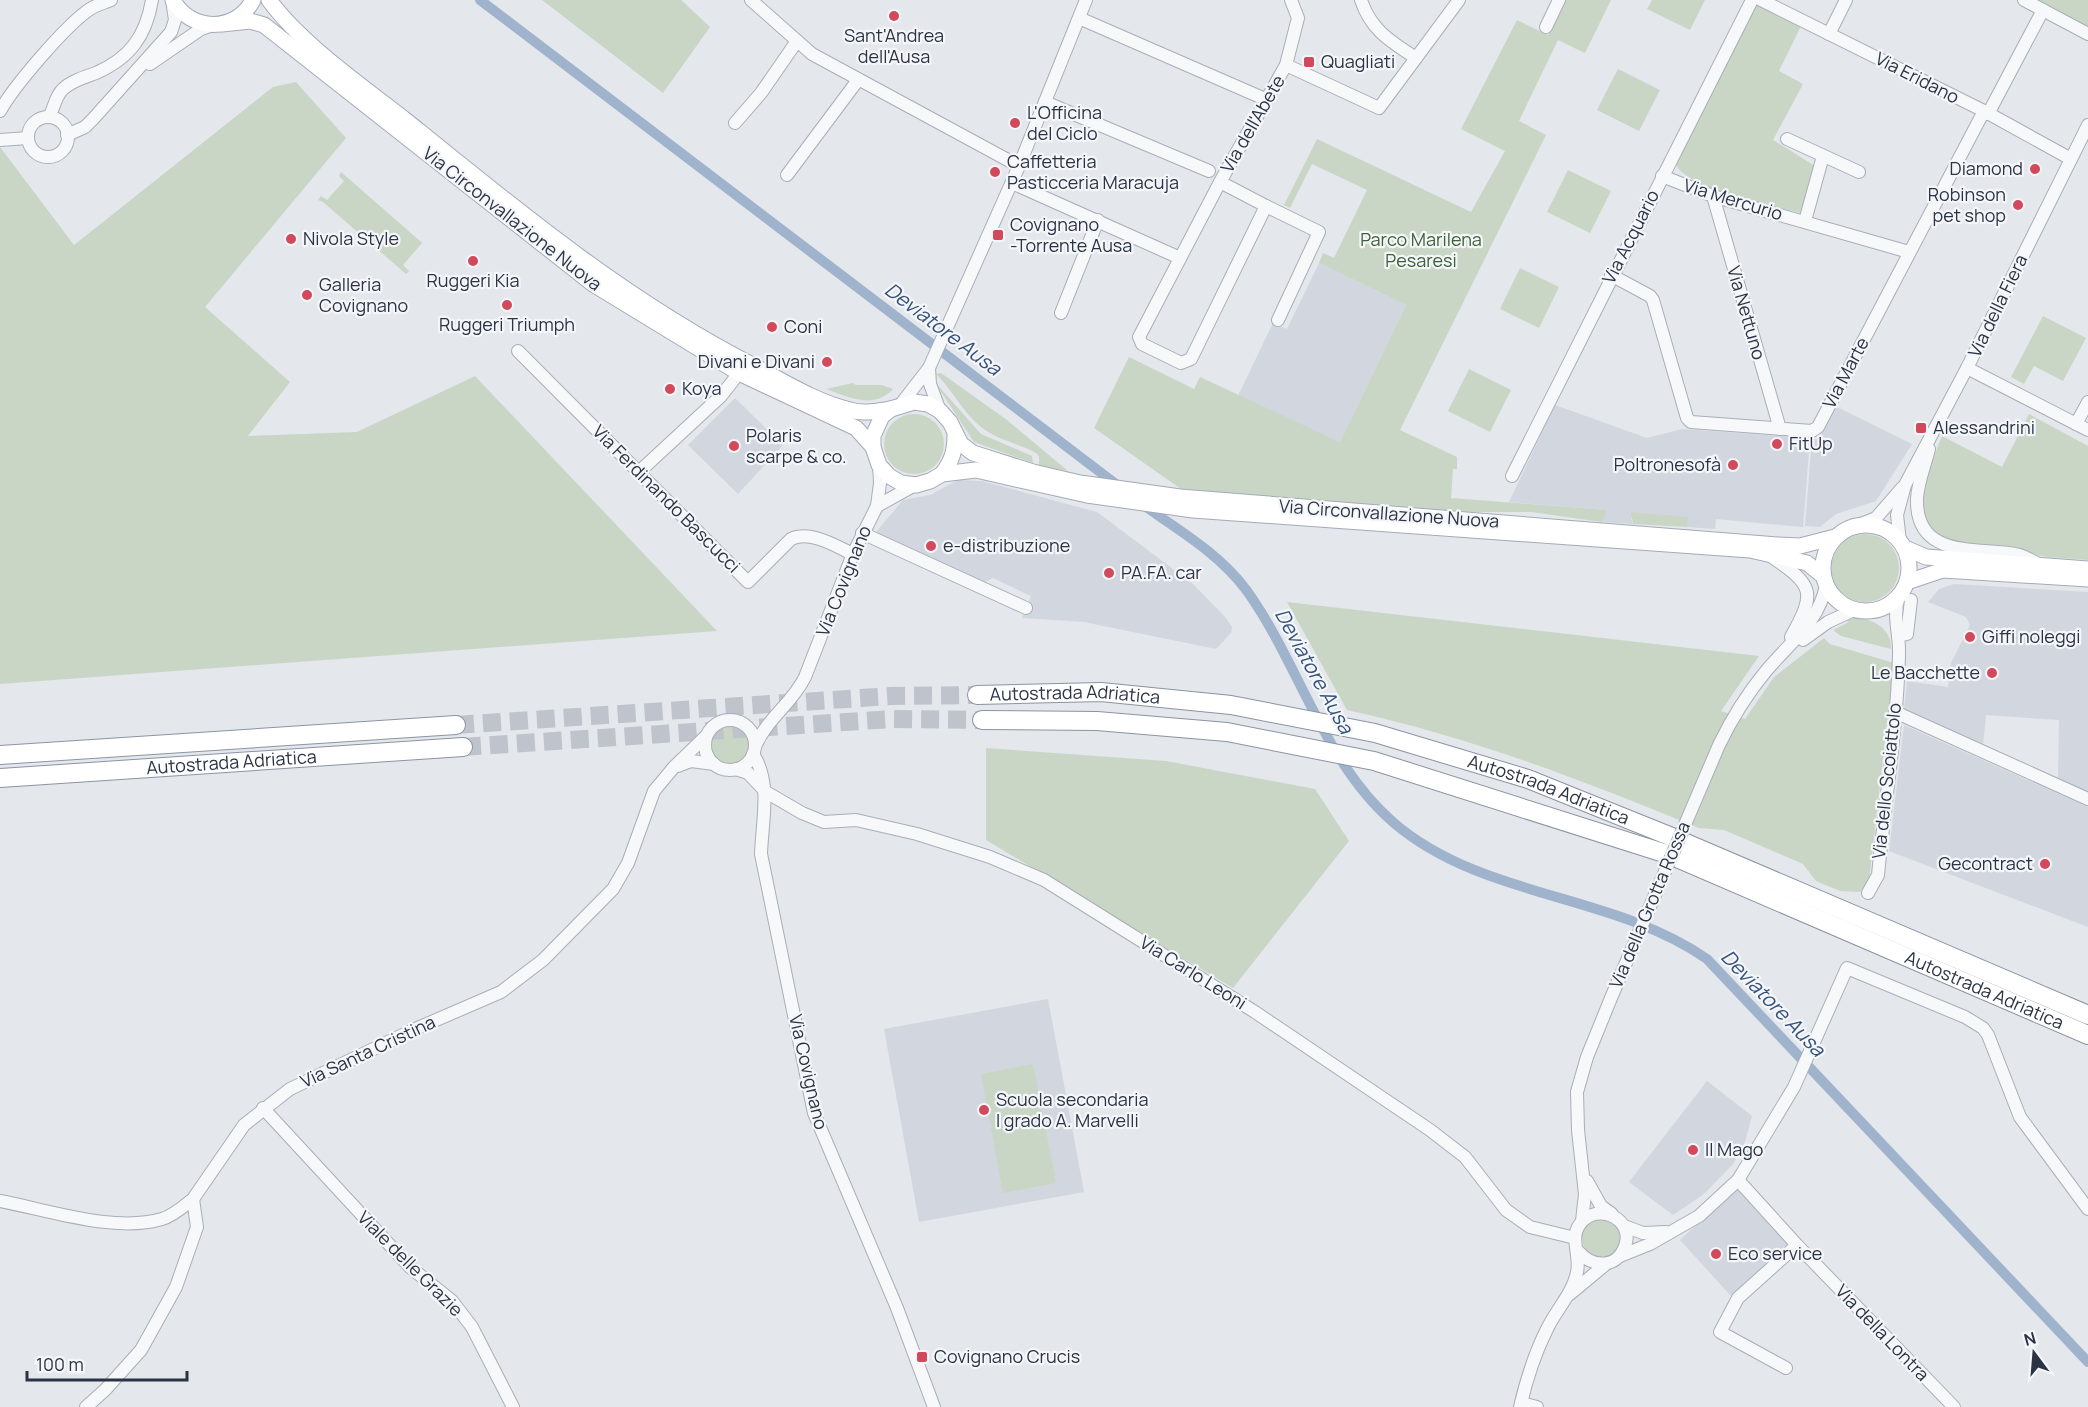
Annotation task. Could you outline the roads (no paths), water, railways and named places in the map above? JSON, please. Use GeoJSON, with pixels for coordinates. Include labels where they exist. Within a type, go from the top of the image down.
{"type":"FeatureCollection","features":[{"type":"Feature","properties":{"kind":"highway","name":"Autostrada Adriatica"},"geometry":{"type":"LineString","coordinates":[[976,695],[1101,692],[1231,705],[1282,713],[1375,733],[1528,779],[1672,837],[2088,1015]]}},
{"type":"Feature","properties":{"kind":"highway","name":"Autostrada Adriatica"},"geometry":{"type":"LineString","coordinates":[[982,720],[1109,722],[1227,732],[1374,761],[1670,855],[2088,1035]]}},
{"type":"Feature","properties":{"kind":"highway","name":"Autostrada Adriatica"},"geometry":{"type":"LineString","coordinates":[[0,755],[456,725]]}},
{"type":"Feature","properties":{"kind":"highway","name":"Autostrada Adriatica"},"geometry":{"type":"LineString","coordinates":[[0,778],[463,747]]}},
{"type":"Feature","properties":{"kind":"main road"},"geometry":{"type":"LineString","coordinates":[[172,0],[189,18],[218,24],[238,17],[253,0]]}},
{"type":"Feature","properties":{"kind":"main road","name":"Via Circonvallazione Nuova"},"geometry":{"type":"LineString","coordinates":[[269,0],[288,22],[336,64],[492,190],[588,264],[652,308],[731,355],[831,404],[852,411],[896,407],[914,402],[928,404],[940,411],[950,422],[961,444],[987,459],[1084,489],[1800,546],[1835,537],[1842,531],[1861,525]]}},
{"type":"Feature","properties":{"kind":"main road","name":"Via Circonvallazione Nuova"},"geometry":{"type":"LineString","coordinates":[[218,24],[250,21],[264,26],[568,266],[674,335],[739,373],[856,428],[873,447],[879,465]]}},
{"type":"Feature","properties":{"kind":"main road"},"geometry":{"type":"LineString","coordinates":[[873,447],[876,426],[896,407]]}},
{"type":"Feature","properties":{"kind":"main road"},"geometry":{"type":"LineString","coordinates":[[942,474],[951,462],[955,449],[955,435]]}},
{"type":"Feature","properties":{"kind":"main road"},"geometry":{"type":"LineString","coordinates":[[879,465],[895,479],[916,484]]}},
{"type":"Feature","properties":{"kind":"main road","name":"Via Circonvallazione Nuova"},"geometry":{"type":"LineString","coordinates":[[916,484],[930,481],[942,474],[976,470],[1193,510],[1766,553],[1807,563],[1824,581],[1837,600],[1854,610]]}},
{"type":"Feature","properties":{"kind":"main road"},"geometry":{"type":"LineString","coordinates":[[1861,525],[1883,528],[1903,545],[1926,556],[2088,568]]}},
{"type":"Feature","properties":{"kind":"main road"},"geometry":{"type":"LineString","coordinates":[[1824,581],[1824,555],[1835,537]]}},
{"type":"Feature","properties":{"kind":"main road"},"geometry":{"type":"LineString","coordinates":[[1854,610],[1878,610],[1905,598],[1909,559],[1903,545]]}},
{"type":"Feature","properties":{"kind":"main road"},"geometry":{"type":"LineString","coordinates":[[1907,582],[1943,570],[2088,579]]}},
{"type":"Feature","properties":{"kind":"street"},"geometry":{"type":"LineString","coordinates":[[0,111],[18,85],[72,25],[90,9],[111,0]]}},
{"type":"Feature","properties":{"kind":"street"},"geometry":{"type":"LineString","coordinates":[[49,117],[54,100],[69,84],[103,70],[138,42],[148,25],[152,0]]}},
{"type":"Feature","properties":{"kind":"street"},"geometry":{"type":"LineString","coordinates":[[67,135],[85,127],[137,73],[171,32],[175,20],[172,0]]}},
{"type":"Feature","properties":{"kind":"street"},"geometry":{"type":"LineString","coordinates":[[751,0],[812,54],[1019,166]]}},
{"type":"Feature","properties":{"kind":"street"},"geometry":{"type":"LineString","coordinates":[[896,407],[929,368],[1012,183],[1086,0]]}},
{"type":"Feature","properties":{"kind":"street","name":"Via dell'Abete"},"geometry":{"type":"LineString","coordinates":[[1266,206],[1191,360],[1181,363],[1142,344],[1139,337],[1220,182],[1286,65],[1298,18],[1291,0]]}},
{"type":"Feature","properties":{"kind":"street"},"geometry":{"type":"LineString","coordinates":[[1361,0],[1368,19],[1388,39],[1416,58]]}},
{"type":"Feature","properties":{"kind":"street","name":"Via dell'Abete"},"geometry":{"type":"LineString","coordinates":[[1286,65],[1379,108],[1459,0]]}},
{"type":"Feature","properties":{"kind":"street"},"geometry":{"type":"LineString","coordinates":[[1546,27],[1559,0]]}},
{"type":"Feature","properties":{"kind":"street","name":"Via Acquario"},"geometry":{"type":"LineString","coordinates":[[1512,476],[1611,275],[1752,0]]}},
{"type":"Feature","properties":{"kind":"street","name":"Via Eridano"},"geometry":{"type":"LineString","coordinates":[[1761,0],[1986,113],[2071,159]]}},
{"type":"Feature","properties":{"kind":"street"},"geometry":{"type":"LineString","coordinates":[[1829,34],[1846,0]]}},
{"type":"Feature","properties":{"kind":"street"},"geometry":{"type":"LineString","coordinates":[[2024,0],[2088,34]]}},
{"type":"Feature","properties":{"kind":"street","name":"Via Marte"},"geometry":{"type":"LineString","coordinates":[[1611,275],[1650,296],[1653,300],[1687,418],[1691,422],[1812,431],[1818,427],[1909,252],[2043,10]]}},
{"type":"Feature","properties":{"kind":"street"},"geometry":{"type":"LineString","coordinates":[[1079,18],[1265,99]]}},
{"type":"Feature","properties":{"kind":"street"},"geometry":{"type":"LineString","coordinates":[[137,73],[201,29],[218,24]]}},
{"type":"Feature","properties":{"kind":"street"},"geometry":{"type":"LineString","coordinates":[[735,123],[761,93],[797,41]]}},
{"type":"Feature","properties":{"kind":"street"},"geometry":{"type":"LineString","coordinates":[[787,175],[858,80]]}},
{"type":"Feature","properties":{"kind":"street"},"geometry":{"type":"LineString","coordinates":[[1045,102],[1209,171]]}},
{"type":"Feature","properties":{"kind":"street"},"geometry":{"type":"LineString","coordinates":[[49,117],[63,125],[67,135],[61,152],[49,157],[37,154],[28,138],[36,121],[49,117]]}},
{"type":"Feature","properties":{"kind":"street","name":"Via della Fiera"},"geometry":{"type":"LineString","coordinates":[[1903,545],[1897,515],[1905,485],[1967,368],[2088,125]]}},
{"type":"Feature","properties":{"kind":"street"},"geometry":{"type":"LineString","coordinates":[[0,140],[28,138]]}},
{"type":"Feature","properties":{"kind":"street"},"geometry":{"type":"LineString","coordinates":[[1787,139],[1859,172]]}},
{"type":"Feature","properties":{"kind":"street","name":"Via Mercurio"},"geometry":{"type":"LineString","coordinates":[[1805,221],[1823,156]]}},
{"type":"Feature","properties":{"kind":"street","name":"Via Mercurio"},"geometry":{"type":"LineString","coordinates":[[1662,176],[1713,196],[1909,252]]}},
{"type":"Feature","properties":{"kind":"street"},"geometry":{"type":"LineString","coordinates":[[1220,182],[1319,232],[1278,320]]}},
{"type":"Feature","properties":{"kind":"street"},"geometry":{"type":"LineString","coordinates":[[1012,183],[1098,219],[1180,258]]}},
{"type":"Feature","properties":{"kind":"street","name":"Via Nettuno"},"geometry":{"type":"LineString","coordinates":[[1713,196],[1780,429]]}},
{"type":"Feature","properties":{"kind":"street"},"geometry":{"type":"LineString","coordinates":[[1062,313],[1098,219]]}},
{"type":"Feature","properties":{"kind":"street","name":"Via Ferdinando Bascucci"},"geometry":{"type":"LineString","coordinates":[[518,351],[748,582],[791,539],[799,535],[809,535],[853,554]]}},
{"type":"Feature","properties":{"kind":"street"},"geometry":{"type":"LineString","coordinates":[[929,368],[930,384],[940,411]]}},
{"type":"Feature","properties":{"kind":"street"},"geometry":{"type":"LineString","coordinates":[[1967,368],[2088,430]]}},
{"type":"Feature","properties":{"kind":"street"},"geometry":{"type":"LineString","coordinates":[[640,471],[724,391],[739,373]]}},
{"type":"Feature","properties":{"kind":"street"},"geometry":{"type":"LineString","coordinates":[[2076,424],[2088,402]]}},
{"type":"Feature","properties":{"kind":"street"},"geometry":{"type":"LineString","coordinates":[[1934,428],[1917,496],[1918,516],[1929,535],[1937,542],[1957,549],[2018,554],[2040,565]]}},
{"type":"Feature","properties":{"kind":"street","name":"Via Covignano"},"geometry":{"type":"LineString","coordinates":[[754,751],[760,734],[773,716],[796,695],[805,677],[862,532],[877,506],[880,483],[879,465]]}},
{"type":"Feature","properties":{"kind":"street","name":"Via Covignano"},"geometry":{"type":"LineString","coordinates":[[877,506],[901,490],[916,484]]}},
{"type":"Feature","properties":{"kind":"street","name":"Via della Fiera"},"geometry":{"type":"LineString","coordinates":[[1861,525],[1876,518],[1905,485]]}},
{"type":"Feature","properties":{"kind":"street"},"geometry":{"type":"LineString","coordinates":[[862,532],[1026,608]]}},
{"type":"Feature","properties":{"kind":"street"},"geometry":{"type":"LineString","coordinates":[[1766,553],[1793,570],[1802,580],[1807,592],[1808,604],[1780,656]]}},
{"type":"Feature","properties":{"kind":"street","name":"Via della Grotta Rossa"},"geometry":{"type":"LineString","coordinates":[[1582,1221],[1584,1174],[1578,1130],[1577,1092],[1611,998],[1719,745],[1740,704],[1814,620],[1821,605],[1824,581]]}},
{"type":"Feature","properties":{"kind":"street","name":"Via dello Scoiattolo"},"geometry":{"type":"LineString","coordinates":[[1868,893],[1878,875],[1895,712],[1898,636],[1895,608],[1905,598]]}},
{"type":"Feature","properties":{"kind":"street","name":"Via della Grotta Rossa"},"geometry":{"type":"LineString","coordinates":[[1780,656],[1828,622],[1854,610]]}},
{"type":"Feature","properties":{"kind":"street"},"geometry":{"type":"LineString","coordinates":[[1895,712],[2088,799]]}},
{"type":"Feature","properties":{"kind":"street"},"geometry":{"type":"LineString","coordinates":[[754,751],[743,766],[736,769],[720,768],[705,752],[706,736],[716,724],[723,721],[753,722],[773,716]]}},
{"type":"Feature","properties":{"kind":"street"},"geometry":{"type":"LineString","coordinates":[[739,722],[751,732],[766,792]]}},
{"type":"Feature","properties":{"kind":"street","name":"Via Santa Cristina"},"geometry":{"type":"LineString","coordinates":[[0,1201],[116,1224],[164,1219],[193,1199],[244,1125],[290,1089],[413,1030],[501,992],[543,960],[613,889],[628,863],[654,791],[674,767],[706,736]]}},
{"type":"Feature","properties":{"kind":"street"},"geometry":{"type":"LineString","coordinates":[[674,767],[692,761],[714,764]]}},
{"type":"Feature","properties":{"kind":"street","name":"Via Carlo Leoni"},"geometry":{"type":"LineString","coordinates":[[736,769],[757,780],[766,792],[802,813],[824,822],[856,820],[917,834],[990,857],[1044,880],[1255,1012],[1430,1130],[1465,1157],[1506,1210],[1530,1227],[1575,1238]]}},
{"type":"Feature","properties":{"kind":"street","name":"Via Covignano"},"geometry":{"type":"LineString","coordinates":[[766,792],[762,812],[761,854],[814,1113],[897,1308],[934,1407]]}},
{"type":"Feature","properties":{"kind":"street"},"geometry":{"type":"LineString","coordinates":[[1565,1299],[1606,1264],[1650,1244],[1700,1216],[1738,1180],[1796,1081],[1823,1027],[1847,968],[1965,1017],[1983,1028],[2020,1117],[2088,1209]]}},
{"type":"Feature","properties":{"kind":"street","name":"Viale delle Grazie"},"geometry":{"type":"LineString","coordinates":[[263,1108],[410,1267],[452,1301],[472,1327],[513,1407]]}},
{"type":"Feature","properties":{"kind":"street","name":"Via della Grotta Rossa"},"geometry":{"type":"LineString","coordinates":[[1584,1174],[1593,1193],[1612,1215]]}},
{"type":"Feature","properties":{"kind":"street","name":"Via della Lontra"},"geometry":{"type":"LineString","coordinates":[[1738,1180],[1797,1245],[1954,1407]]}},
{"type":"Feature","properties":{"kind":"street"},"geometry":{"type":"LineString","coordinates":[[86,1407],[105,1390],[141,1350],[176,1287],[197,1227],[193,1199]]}},
{"type":"Feature","properties":{"kind":"street"},"geometry":{"type":"LineString","coordinates":[[1537,1407],[1521,1405],[1547,1328],[1577,1274],[1578,1251],[1575,1238],[1582,1221],[1596,1213],[1612,1215],[1624,1226],[1643,1233],[1671,1231]]}},
{"type":"Feature","properties":{"kind":"street"},"geometry":{"type":"LineString","coordinates":[[1620,1256],[1627,1241],[1624,1226]]}},
{"type":"Feature","properties":{"kind":"street"},"geometry":{"type":"LineString","coordinates":[[1786,1368],[1720,1332],[1738,1298],[1797,1245]]}},
{"type":"Feature","properties":{"kind":"street"},"geometry":{"type":"LineString","coordinates":[[1578,1251],[1590,1262],[1606,1264]]}},
{"type":"Feature","properties":{"kind":"waterway","name":"Deviatore Ausa"},"geometry":{"type":"LineString","coordinates":[[480,0],[1121,488]]}},
{"type":"Feature","properties":{"kind":"waterway","name":"Deviatore Ausa"},"geometry":{"type":"LineString","coordinates":[[1143,505],[1185,534],[1237,578],[1266,620],[1330,742],[1369,799],[1394,823],[1429,848],[1467,867],[1631,921],[1670,937],[1707,959],[2088,1362]]}},
{"type":"Feature","properties":{"kind":"tunnel"},"geometry":{"type":"LineString","coordinates":[[456,725],[891,696],[977,695]]}},
{"type":"Feature","properties":{"kind":"tunnel"},"geometry":{"type":"LineString","coordinates":[[463,747],[892,719],[982,720]]}},
{"type":"Feature","properties":{"kind":"place","name":"Sant'Andrea dell'Ausa"},"geometry":{"type":"Point","coordinates":[894,16]}},
{"type":"Feature","properties":{"kind":"place","name":"Quagliati"},"geometry":{"type":"Point","coordinates":[1309,62]}},
{"type":"Feature","properties":{"kind":"place","name":"L'Officina del Ciclo"},"geometry":{"type":"Point","coordinates":[1015,123]}},
{"type":"Feature","properties":{"kind":"place","name":"Diamond"},"geometry":{"type":"Point","coordinates":[2035,169]}},
{"type":"Feature","properties":{"kind":"place","name":"Caffetteria Pasticceria Maracuja"},"geometry":{"type":"Point","coordinates":[995,172]}},
{"type":"Feature","properties":{"kind":"place","name":"Robinson pet shop"},"geometry":{"type":"Point","coordinates":[2018,205]}},
{"type":"Feature","properties":{"kind":"place","name":"Covignano -Torrente Ausa"},"geometry":{"type":"Point","coordinates":[998,235]}},
{"type":"Feature","properties":{"kind":"place","name":"Nivola Style"},"geometry":{"type":"Point","coordinates":[291,239]}},
{"type":"Feature","properties":{"kind":"place","name":"Ruggeri Kia"},"geometry":{"type":"Point","coordinates":[473,261]}},
{"type":"Feature","properties":{"kind":"place","name":"Galleria Covignano"},"geometry":{"type":"Point","coordinates":[307,295]}},
{"type":"Feature","properties":{"kind":"place","name":"Ruggeri Triumph"},"geometry":{"type":"Point","coordinates":[507,305]}},
{"type":"Feature","properties":{"kind":"place","name":"Coni"},"geometry":{"type":"Point","coordinates":[772,327]}},
{"type":"Feature","properties":{"kind":"place","name":"Divani e Divani"},"geometry":{"type":"Point","coordinates":[827,362]}},
{"type":"Feature","properties":{"kind":"place","name":"Koya"},"geometry":{"type":"Point","coordinates":[670,389]}},
{"type":"Feature","properties":{"kind":"place","name":"Alessandrini"},"geometry":{"type":"Point","coordinates":[1921,428]}},
{"type":"Feature","properties":{"kind":"place","name":"FitUp"},"geometry":{"type":"Point","coordinates":[1777,444]}},
{"type":"Feature","properties":{"kind":"place","name":"Polaris scarpe & co."},"geometry":{"type":"Point","coordinates":[734,446]}},
{"type":"Feature","properties":{"kind":"place","name":"Poltronesofà"},"geometry":{"type":"Point","coordinates":[1733,465]}},
{"type":"Feature","properties":{"kind":"place","name":"e-distribuzione"},"geometry":{"type":"Point","coordinates":[931,546]}},
{"type":"Feature","properties":{"kind":"place","name":"PA.FA. car"},"geometry":{"type":"Point","coordinates":[1109,573]}},
{"type":"Feature","properties":{"kind":"place","name":"Giffi noleggi"},"geometry":{"type":"Point","coordinates":[1970,637]}},
{"type":"Feature","properties":{"kind":"place","name":"Le Bacchette"},"geometry":{"type":"Point","coordinates":[1992,673]}},
{"type":"Feature","properties":{"kind":"place","name":"Gecontract"},"geometry":{"type":"Point","coordinates":[2045,864]}},
{"type":"Feature","properties":{"kind":"place","name":"Scuola secondaria I grado A. Marvelli"},"geometry":{"type":"Point","coordinates":[984,1110]}},
{"type":"Feature","properties":{"kind":"place","name":"Il Mago"},"geometry":{"type":"Point","coordinates":[1693,1150]}},
{"type":"Feature","properties":{"kind":"place","name":"Eco service"},"geometry":{"type":"Point","coordinates":[1716,1254]}},
{"type":"Feature","properties":{"kind":"place","name":"Covignano Crucis"},"geometry":{"type":"Point","coordinates":[922,1357]}},
{"type":"Feature","properties":{"kind":"park label","name":"Parco Marilena Pesaresi"},"geometry":{"type":"Point","coordinates":[1421,250]}}]}
